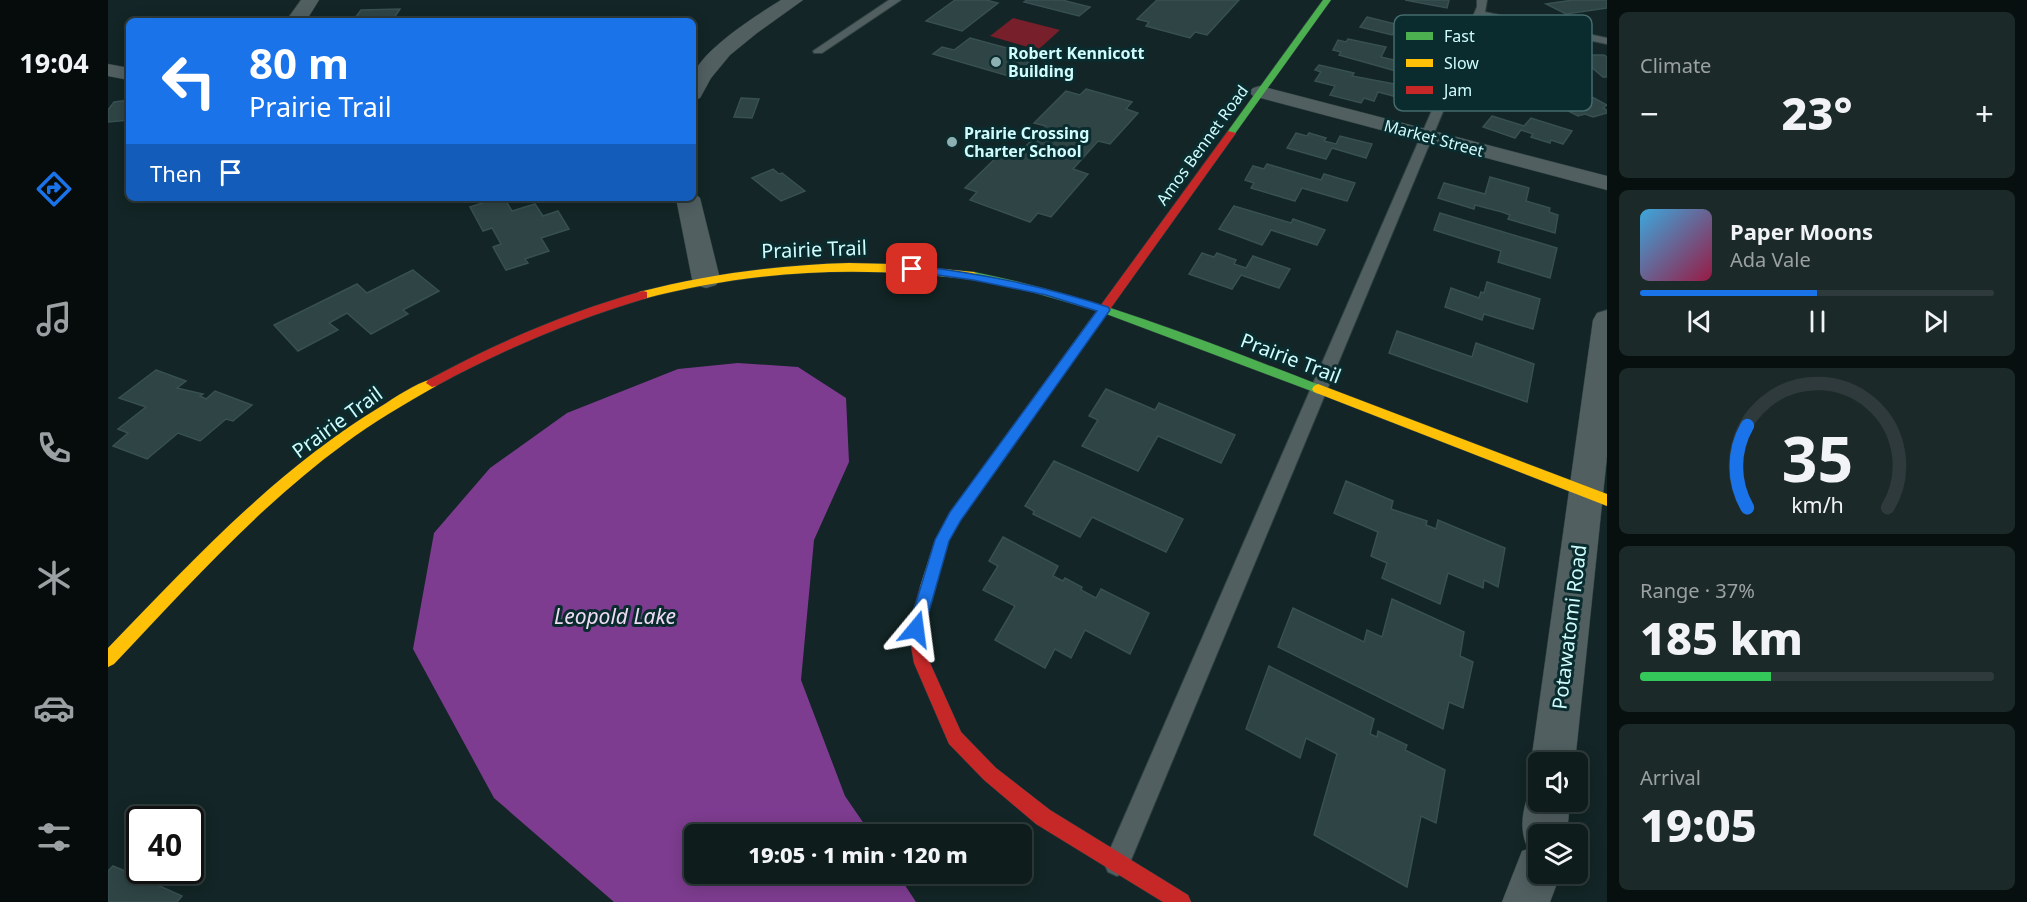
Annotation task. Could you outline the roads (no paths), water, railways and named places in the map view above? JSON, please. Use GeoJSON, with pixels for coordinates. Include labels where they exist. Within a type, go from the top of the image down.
{"type":"FeatureCollection","features":[{"type":"Feature","properties":{"kind":"street"},"geometry":{"type":"LineString","coordinates":[[298,18],[310,0]]}},
{"type":"Feature","properties":{"kind":"street"},"geometry":{"type":"LineString","coordinates":[[696,90],[720,54],[748,29],[794,0]]}},
{"type":"Feature","properties":{"kind":"street","name":"Amos Bennet Road"},"geometry":{"type":"LineString","coordinates":[[1104,310],[1327,0]]}},
{"type":"Feature","properties":{"kind":"street"},"geometry":{"type":"LineString","coordinates":[[108,70],[126,73]]}},
{"type":"Feature","properties":{"kind":"street","name":"Market Street"},"geometry":{"type":"LineString","coordinates":[[1260,92],[1607,183]]}},
{"type":"Feature","properties":{"kind":"street"},"geometry":{"type":"LineString","coordinates":[[689,201],[706,279]]}},
{"type":"Feature","properties":{"kind":"street","name":"Prairie Trail"},"geometry":{"type":"LineString","coordinates":[[108,659],[224,540],[328,448],[404,397],[477,357],[554,323],[667,287],[735,273],[806,267],[892,266],[973,276],[1048,292],[1140,321],[1596,496]]}},
{"type":"Feature","properties":{"kind":"street"},"geometry":{"type":"LineString","coordinates":[[1104,310],[956,516],[942,540],[916,629],[922,663],[955,738],[990,774],[1043,817],[1182,902]]}},
{"type":"Feature","properties":{"kind":"street","name":"Potawatomi Road"},"geometry":{"type":"LineString","coordinates":[[1555,752],[1596,496],[1607,320]]}},
{"type":"Feature","properties":{"kind":"street"},"geometry":{"type":"LineString","coordinates":[[1526,902],[1533,884]]}},
{"type":"Feature","properties":{"kind":"lane"},"geometry":{"type":"LineString","coordinates":[[818,51],[896,0]]}},
{"type":"Feature","properties":{"kind":"lane"},"geometry":{"type":"LineString","coordinates":[[1480,7],[1510,15]]}},
{"type":"Feature","properties":{"kind":"lane"},"geometry":{"type":"LineString","coordinates":[[1592,37],[1607,41]]}},
{"type":"Feature","properties":{"kind":"lane"},"geometry":{"type":"LineString","coordinates":[[1117,863],[1439,111]]}},
{"type":"Feature","properties":{"kind":"water","name":"Leopold Lake"},"geometry":{"type":"Polygon","coordinates":[[[738,363],[798,367],[846,398],[849,462],[814,540],[801,680],[845,796],[864,824],[684,824],[684,884],[904,884],[916,902],[614,902],[494,798],[413,649],[434,533],[490,468],[567,413],[678,369],[738,363]]]}},
{"type":"Feature","properties":{"kind":"place","name":"Robert Kennicott Building"},"geometry":{"type":"Point","coordinates":[996,62]}},
{"type":"Feature","properties":{"kind":"place","name":"Prairie Crossing Charter School"},"geometry":{"type":"Point","coordinates":[952,142]}}]}
